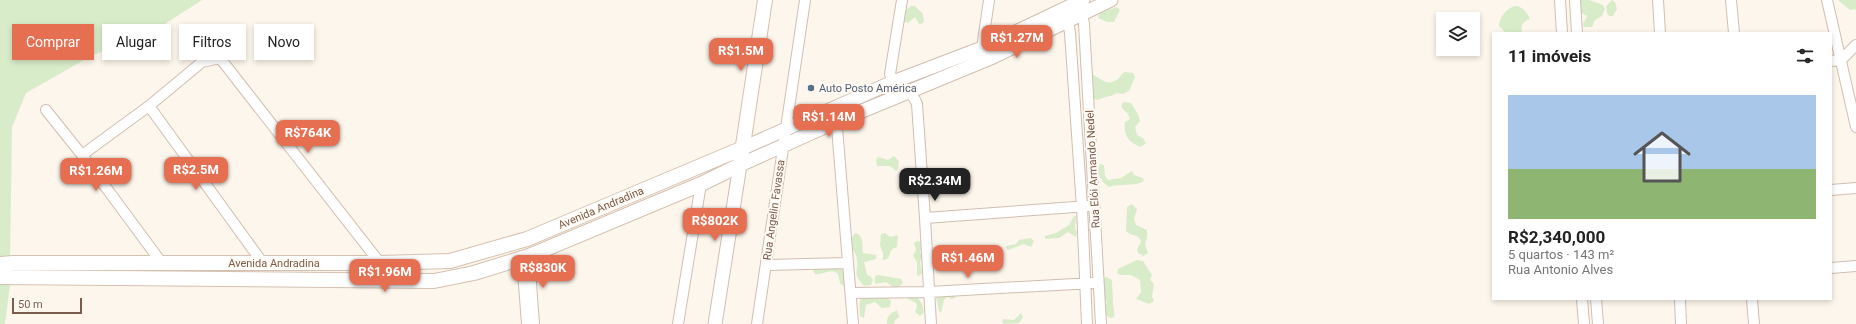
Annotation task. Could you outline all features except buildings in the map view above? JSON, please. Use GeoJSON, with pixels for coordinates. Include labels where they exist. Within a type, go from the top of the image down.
{"type":"FeatureCollection","features":[{"type":"Feature","properties":{"kind":"main road"},"geometry":{"type":"LineString","coordinates":[[740,165],[765,0]]}},
{"type":"Feature","properties":{"kind":"main road","name":"Avenida Andradina"},"geometry":{"type":"LineString","coordinates":[[0,264],[161,262],[380,263],[450,261],[521,241],[743,148]]}},
{"type":"Feature","properties":{"kind":"main road","name":"Avenida Andradina"},"geometry":{"type":"LineString","coordinates":[[0,278],[434,281],[474,273],[526,257],[701,184],[740,165]]}},
{"type":"Feature","properties":{"kind":"street","name":"Rua Angelin Favassa"},"geometry":{"type":"LineString","coordinates":[[757,324],[767,265],[805,0]]}},
{"type":"Feature","properties":{"kind":"street"},"geometry":{"type":"LineString","coordinates":[[902,0],[890,74],[893,82],[909,91],[917,104],[926,218],[928,292],[931,324]]}},
{"type":"Feature","properties":{"kind":"street"},"geometry":{"type":"LineString","coordinates":[[982,48],[989,0]]}},
{"type":"Feature","properties":{"kind":"street"},"geometry":{"type":"LineString","coordinates":[[715,324],[740,165],[838,121],[993,57],[1081,6],[1111,0]]}},
{"type":"Feature","properties":{"kind":"street"},"geometry":{"type":"LineString","coordinates":[[1560,0],[1562,32]]}},
{"type":"Feature","properties":{"kind":"street"},"geometry":{"type":"LineString","coordinates":[[1575,0],[1577,32]]}},
{"type":"Feature","properties":{"kind":"street"},"geometry":{"type":"LineString","coordinates":[[1658,0],[1660,32]]}},
{"type":"Feature","properties":{"kind":"street"},"geometry":{"type":"LineString","coordinates":[[1732,0],[1734,32]]}},
{"type":"Feature","properties":{"kind":"street"},"geometry":{"type":"LineString","coordinates":[[1827,0],[1832,32]]}},
{"type":"Feature","properties":{"kind":"street","name":"Rua Elói Armando Nedel"},"geometry":{"type":"LineString","coordinates":[[1081,6],[1095,206],[1101,324]]}},
{"type":"Feature","properties":{"kind":"street"},"geometry":{"type":"LineString","coordinates":[[743,148],[893,82],[1067,15]]}},
{"type":"Feature","properties":{"kind":"street","name":"Rua Elói Armando Nedel"},"geometry":{"type":"LineString","coordinates":[[1067,15],[1082,206],[1087,324]]}},
{"type":"Feature","properties":{"kind":"street"},"geometry":{"type":"LineString","coordinates":[[1832,33],[1836,60],[1856,127]]}},
{"type":"Feature","properties":{"kind":"street"},"geometry":{"type":"LineString","coordinates":[[1836,60],[1856,44]]}},
{"type":"Feature","properties":{"kind":"street"},"geometry":{"type":"LineString","coordinates":[[82,155],[149,106],[202,62],[220,58],[380,263]]}},
{"type":"Feature","properties":{"kind":"street"},"geometry":{"type":"LineString","coordinates":[[149,106],[262,262]]}},
{"type":"Feature","properties":{"kind":"street"},"geometry":{"type":"LineString","coordinates":[[834,108],[838,121],[852,324]]}},
{"type":"Feature","properties":{"kind":"street"},"geometry":{"type":"LineString","coordinates":[[46,110],[82,155],[161,262]]}},
{"type":"Feature","properties":{"kind":"street"},"geometry":{"type":"LineString","coordinates":[[678,324],[701,184]]}},
{"type":"Feature","properties":{"kind":"street"},"geometry":{"type":"LineString","coordinates":[[1832,190],[1856,188]]}},
{"type":"Feature","properties":{"kind":"street"},"geometry":{"type":"LineString","coordinates":[[926,218],[1095,206]]}},
{"type":"Feature","properties":{"kind":"street"},"geometry":{"type":"LineString","coordinates":[[526,257],[534,324]]}},
{"type":"Feature","properties":{"kind":"street"},"geometry":{"type":"LineString","coordinates":[[187,279],[188,263]]}},
{"type":"Feature","properties":{"kind":"street"},"geometry":{"type":"LineString","coordinates":[[300,279],[301,263]]}},
{"type":"Feature","properties":{"kind":"street"},"geometry":{"type":"LineString","coordinates":[[767,265],[847,263]]}},
{"type":"Feature","properties":{"kind":"street"},"geometry":{"type":"LineString","coordinates":[[1832,268],[1856,266]]}},
{"type":"Feature","properties":{"kind":"street"},"geometry":{"type":"LineString","coordinates":[[527,324],[528,281]]}},
{"type":"Feature","properties":{"kind":"street"},"geometry":{"type":"LineString","coordinates":[[851,293],[928,292],[1099,282]]}},
{"type":"Feature","properties":{"kind":"street"},"geometry":{"type":"LineString","coordinates":[[1582,300],[1584,324]]}},
{"type":"Feature","properties":{"kind":"street"},"geometry":{"type":"LineString","coordinates":[[1596,300],[1598,324]]}},
{"type":"Feature","properties":{"kind":"street"},"geometry":{"type":"LineString","coordinates":[[1680,300],[1681,324]]}},
{"type":"Feature","properties":{"kind":"street"},"geometry":{"type":"LineString","coordinates":[[1752,300],[1754,324]]}},
{"type":"Feature","properties":{"kind":"green space"},"geometry":{"type":"Polygon","coordinates":[[[0,0],[202,0],[165,24],[102,24],[102,52],[94,55],[94,24],[12,24],[12,60],[84,60],[26,93],[12,127],[10,263],[0,264],[0,0]]]}},
{"type":"Feature","properties":{"kind":"green space"},"geometry":{"type":"Polygon","coordinates":[[[1581,0],[1589,0],[1603,5],[1605,9],[1602,16],[1595,20],[1592,27],[1584,27],[1583,24],[1587,16],[1580,12],[1581,0]]]}},
{"type":"Feature","properties":{"kind":"green space"},"geometry":{"type":"Polygon","coordinates":[[[1612,0],[1615,2],[1617,9],[1613,16],[1609,16],[1606,6],[1612,0]]]}},
{"type":"Feature","properties":{"kind":"green space"},"geometry":{"type":"Polygon","coordinates":[[[1838,0],[1856,0],[1856,9],[1850,10],[1838,0]]]}},
{"type":"Feature","properties":{"kind":"green space"},"geometry":{"type":"Polygon","coordinates":[[[911,6],[915,6],[923,14],[924,22],[919,24],[915,17],[908,23],[904,22],[904,13],[911,6]]]}},
{"type":"Feature","properties":{"kind":"green space"},"geometry":{"type":"Polygon","coordinates":[[[1117,7],[1120,10],[1114,22],[1107,22],[1098,18],[1100,13],[1117,7]]]}},
{"type":"Feature","properties":{"kind":"green space"},"geometry":{"type":"Polygon","coordinates":[[[1512,7],[1520,7],[1528,14],[1530,19],[1525,21],[1523,24],[1522,32],[1505,32],[1499,26],[1502,16],[1512,7]]]}},
{"type":"Feature","properties":{"kind":"green space"},"geometry":{"type":"Polygon","coordinates":[[[1125,72],[1133,73],[1135,77],[1129,91],[1123,94],[1117,93],[1098,100],[1094,99],[1088,77],[1092,74],[1105,81],[1111,82],[1118,79],[1125,72]]]}},
{"type":"Feature","properties":{"kind":"green space"},"geometry":{"type":"Polygon","coordinates":[[[1123,102],[1131,103],[1138,114],[1140,121],[1135,127],[1137,135],[1143,138],[1146,143],[1141,147],[1130,141],[1126,135],[1125,122],[1130,119],[1128,114],[1121,107],[1123,102]]]}},
{"type":"Feature","properties":{"kind":"green space"},"geometry":{"type":"Polygon","coordinates":[[[894,156],[899,161],[898,169],[896,171],[890,166],[877,166],[876,160],[878,157],[888,160],[894,156]]]}},
{"type":"Feature","properties":{"kind":"green space"},"geometry":{"type":"Polygon","coordinates":[[[1100,164],[1104,165],[1105,176],[1108,180],[1121,178],[1132,171],[1134,175],[1143,178],[1144,181],[1136,184],[1109,187],[1100,177],[1100,164]]]}},
{"type":"Feature","properties":{"kind":"green space"},"geometry":{"type":"Polygon","coordinates":[[[1132,204],[1137,209],[1134,219],[1136,225],[1147,230],[1145,244],[1148,253],[1143,256],[1138,253],[1137,249],[1141,242],[1139,237],[1126,231],[1127,207],[1132,204]]]}},
{"type":"Feature","properties":{"kind":"green space"},"geometry":{"type":"Polygon","coordinates":[[[1074,216],[1076,216],[1076,237],[1068,232],[1059,238],[1045,239],[1045,236],[1056,233],[1069,225],[1074,216]]]}},
{"type":"Feature","properties":{"kind":"green space"},"geometry":{"type":"Polygon","coordinates":[[[855,233],[861,238],[863,253],[876,255],[876,259],[864,262],[867,275],[873,280],[871,285],[864,286],[856,273],[857,260],[851,244],[852,237],[855,233]]]}},
{"type":"Feature","properties":{"kind":"green space"},"geometry":{"type":"Polygon","coordinates":[[[885,233],[890,237],[898,235],[897,247],[892,249],[888,258],[883,260],[883,253],[880,246],[881,234],[885,233]]]}},
{"type":"Feature","properties":{"kind":"green space"},"geometry":{"type":"Polygon","coordinates":[[[1031,238],[1034,241],[1031,247],[1024,244],[1008,250],[1006,248],[1006,246],[1016,244],[1019,240],[1031,238]]]}},
{"type":"Feature","properties":{"kind":"green space"},"geometry":{"type":"Polygon","coordinates":[[[917,241],[921,242],[923,248],[920,251],[922,258],[920,262],[922,273],[919,276],[917,275],[917,262],[913,256],[916,250],[914,243],[917,241]]]}},
{"type":"Feature","properties":{"kind":"green space"},"geometry":{"type":"Polygon","coordinates":[[[1137,260],[1143,261],[1152,275],[1150,280],[1154,284],[1152,297],[1154,301],[1149,304],[1136,299],[1141,292],[1140,280],[1131,275],[1120,275],[1117,273],[1118,269],[1137,260]]]}},
{"type":"Feature","properties":{"kind":"green space"},"geometry":{"type":"Polygon","coordinates":[[[815,267],[841,267],[844,269],[846,283],[843,286],[840,283],[838,274],[832,271],[815,274],[813,270],[815,267]]]}},
{"type":"Feature","properties":{"kind":"green space"},"geometry":{"type":"Polygon","coordinates":[[[878,275],[901,279],[903,282],[895,288],[886,282],[875,284],[875,276],[878,275]]]}},
{"type":"Feature","properties":{"kind":"green space"},"geometry":{"type":"Polygon","coordinates":[[[11,277],[5,324],[0,324],[0,278],[11,277]]]}},
{"type":"Feature","properties":{"kind":"green space"},"geometry":{"type":"Polygon","coordinates":[[[1106,277],[1112,280],[1114,317],[1110,318],[1103,313],[1107,302],[1102,297],[1101,280],[1106,277]]]}},
{"type":"Feature","properties":{"kind":"green space"},"geometry":{"type":"Polygon","coordinates":[[[940,292],[955,294],[955,298],[952,299],[947,297],[944,300],[941,313],[939,311],[936,297],[940,292]]]}},
{"type":"Feature","properties":{"kind":"green space"},"geometry":{"type":"Polygon","coordinates":[[[886,296],[891,301],[890,307],[882,308],[875,302],[866,305],[864,318],[860,316],[860,304],[862,297],[886,296]]]}},
{"type":"Feature","properties":{"kind":"green space"},"geometry":{"type":"Polygon","coordinates":[[[908,297],[917,297],[923,307],[923,314],[920,316],[915,312],[917,307],[916,303],[908,299],[908,297]]]}},
{"type":"Feature","properties":{"kind":"green space"},"geometry":{"type":"Polygon","coordinates":[[[897,310],[899,317],[895,320],[894,324],[887,324],[889,315],[897,310]]]}},
{"type":"Feature","properties":{"kind":"green space"},"geometry":{"type":"Polygon","coordinates":[[[1021,313],[1023,317],[1019,323],[1004,324],[1002,322],[1003,319],[1014,320],[1021,313]]]}},
{"type":"Feature","properties":{"kind":"place","name":"Auto Posto América"},"geometry":{"type":"Point","coordinates":[811,88]}}]}
